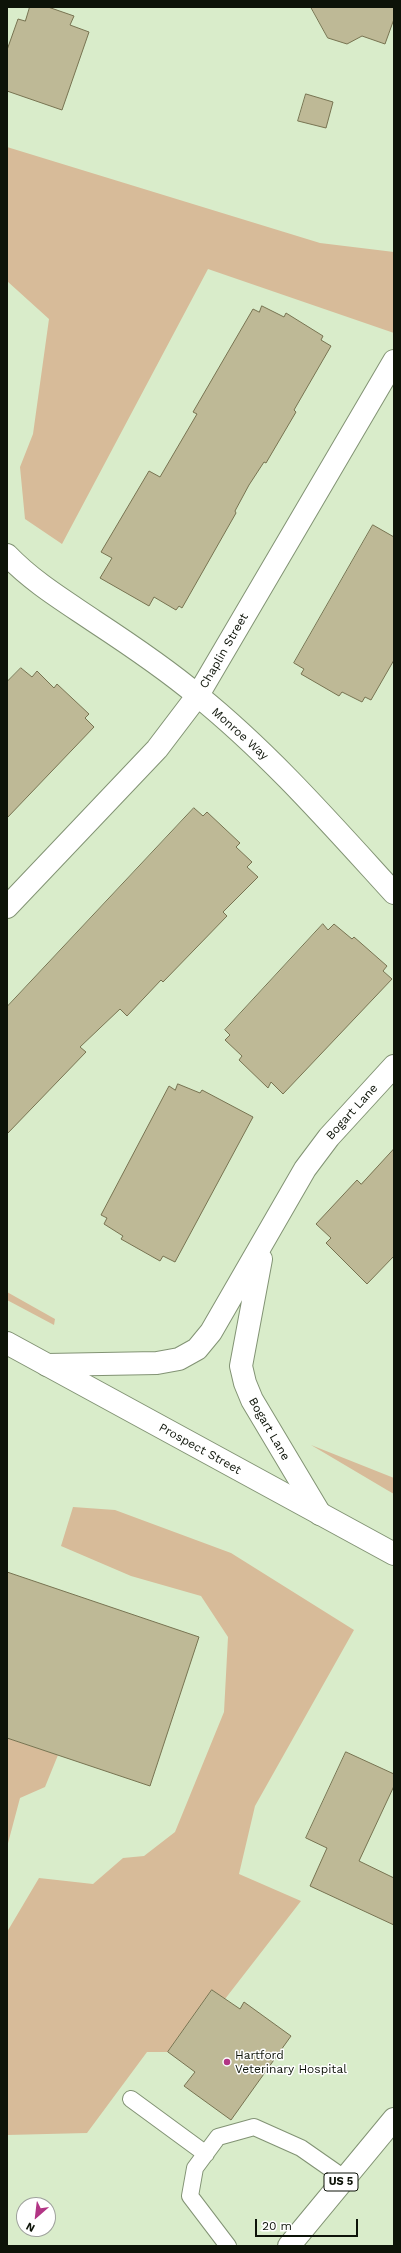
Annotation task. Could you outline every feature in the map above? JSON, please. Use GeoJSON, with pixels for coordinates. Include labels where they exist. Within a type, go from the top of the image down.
{"type":"FeatureCollection","features":[{"type":"Feature","properties":{"kind":"main road","name":"Chaplin Street"},"geometry":{"type":"LineString","coordinates":[[7,907],[157,749],[198,695],[394,361]]}},
{"type":"Feature","properties":{"kind":"main road","name":"Monroe Way"},"geometry":{"type":"LineString","coordinates":[[7,555],[23,571],[49,592],[149,658],[198,695],[284,774],[394,893]]}},
{"type":"Feature","properties":{"kind":"main road","name":"Bogart Lane"},"geometry":{"type":"LineString","coordinates":[[47,1365],[157,1363],[179,1359],[198,1349],[211,1332],[264,1242],[283,1205],[310,1162],[329,1137],[394,1066]]}},
{"type":"Feature","properties":{"kind":"main road","name":"Bogart Lane"},"geometry":{"type":"LineString","coordinates":[[264,1242],[241,1366],[245,1383],[252,1400],[320,1514]]}},
{"type":"Feature","properties":{"kind":"main road","name":"Prospect Street"},"geometry":{"type":"LineString","coordinates":[[7,1343],[394,1554]]}},
{"type":"Feature","properties":{"kind":"main road","name":"US 5"},"geometry":{"type":"LineString","coordinates":[[289,2246],[394,2119]]}},
{"type":"Feature","properties":{"kind":"lane"},"geometry":{"type":"LineString","coordinates":[[132,2099],[206,2154]]}},
{"type":"Feature","properties":{"kind":"lane"},"geometry":{"type":"LineString","coordinates":[[228,2246],[190,2196],[195,2168],[218,2137],[254,2127],[301,2148],[344,2178]]}},
{"type":"Feature","properties":{"kind":"shaded area"},"geometry":{"type":"Polygon","coordinates":[[[7,147],[320,243],[394,252],[394,333],[208,269],[62,544],[25,519],[20,467],[33,434],[49,319],[7,281],[7,147]]]}},
{"type":"Feature","properties":{"kind":"shaded area"},"geometry":{"type":"Polygon","coordinates":[[[7,1292],[55,1319],[54,1325],[7,1300],[7,1292]]]}},
{"type":"Feature","properties":{"kind":"shaded area"},"geometry":{"type":"Polygon","coordinates":[[[311,1445],[394,1478],[394,1494],[387,1490],[311,1445]]]}},
{"type":"Feature","properties":{"kind":"shaded area"},"geometry":{"type":"Polygon","coordinates":[[[73,1507],[115,1510],[231,1553],[354,1630],[255,1806],[239,1874],[301,1901],[225,1999],[212,1990],[168,2052],[147,2052],[87,2133],[7,2135],[7,1932],[39,1878],[93,1884],[123,1858],[144,1856],[175,1832],[224,1712],[228,1637],[201,1596],[131,1576],[61,1546],[73,1507]]]}},
{"type":"Feature","properties":{"kind":"shaded area"},"geometry":{"type":"Polygon","coordinates":[[[7,1738],[58,1755],[45,1787],[20,1798],[7,1847],[7,1738]]]}},
{"type":"Feature","properties":{"kind":"building"},"geometry":{"type":"Polygon","coordinates":[[[30,7],[48,7],[74,16],[70,25],[89,32],[62,110],[7,91],[7,50],[18,19],[25,21],[30,7]]]}},
{"type":"Feature","properties":{"kind":"building"},"geometry":{"type":"Polygon","coordinates":[[[311,7],[394,7],[394,19],[385,44],[362,36],[347,44],[328,38],[311,7]]]}},
{"type":"Feature","properties":{"kind":"building"},"geometry":{"type":"Polygon","coordinates":[[[306,94],[333,102],[326,128],[298,121],[306,94]]]}},
{"type":"Feature","properties":{"kind":"building"},"geometry":{"type":"Polygon","coordinates":[[[262,306],[284,317],[286,313],[323,336],[321,340],[331,346],[294,410],[296,412],[266,463],[264,462],[249,485],[235,511],[236,513],[182,608],[179,606],[176,610],[154,597],[149,606],[100,578],[112,558],[101,552],[149,471],[160,477],[197,414],[193,412],[253,309],[259,312],[262,306]]]}},
{"type":"Feature","properties":{"kind":"building"},"geometry":{"type":"Polygon","coordinates":[[[373,525],[394,537],[394,660],[371,700],[365,697],[362,702],[342,692],[339,696],[301,674],[304,669],[294,663],[373,525]]]}},
{"type":"Feature","properties":{"kind":"building"},"geometry":{"type":"Polygon","coordinates":[[[21,668],[32,677],[37,671],[54,688],[57,684],[89,714],[85,718],[94,727],[7,818],[7,682],[21,668]]]}},
{"type":"Feature","properties":{"kind":"building"},"geometry":{"type":"Polygon","coordinates":[[[194,808],[203,816],[207,812],[240,843],[236,847],[252,862],[247,867],[258,877],[223,912],[227,916],[163,982],[161,980],[127,1016],[120,1009],[80,1047],[86,1052],[7,1134],[7,1007],[194,808]]]}},
{"type":"Feature","properties":{"kind":"building"},"geometry":{"type":"Polygon","coordinates":[[[323,924],[328,930],[334,924],[352,939],[354,937],[387,966],[383,971],[392,979],[283,1094],[271,1082],[268,1088],[239,1060],[242,1056],[225,1040],[230,1035],[225,1030],[323,924]]]}},
{"type":"Feature","properties":{"kind":"building"},"geometry":{"type":"Polygon","coordinates":[[[178,1084],[200,1093],[202,1090],[253,1117],[175,1262],[163,1256],[160,1261],[121,1239],[123,1236],[104,1224],[107,1218],[101,1215],[169,1086],[175,1090],[178,1084]]]}},
{"type":"Feature","properties":{"kind":"building"},"geometry":{"type":"Polygon","coordinates":[[[394,1149],[394,1256],[367,1284],[326,1243],[331,1238],[316,1224],[357,1180],[361,1184],[394,1149]]]}},
{"type":"Feature","properties":{"kind":"building"},"geometry":{"type":"Polygon","coordinates":[[[7,1572],[199,1637],[150,1786],[7,1738],[7,1572]]]}},
{"type":"Feature","properties":{"kind":"building"},"geometry":{"type":"Polygon","coordinates":[[[346,1752],[394,1774],[394,1786],[359,1861],[394,1878],[394,1925],[310,1886],[327,1848],[306,1838],[346,1752]]]}},
{"type":"Feature","properties":{"kind":"building","name":"Hartford Veterinary Hospital"},"geometry":{"type":"Polygon","coordinates":[[[212,1990],[240,2009],[244,2002],[291,2036],[231,2120],[184,2086],[195,2072],[168,2052],[212,1990]]]}},
{"type":"Feature","properties":{"kind":"place","name":"Hartford Veterinary Hospital"},"geometry":{"type":"Point","coordinates":[227,2062]}}]}
